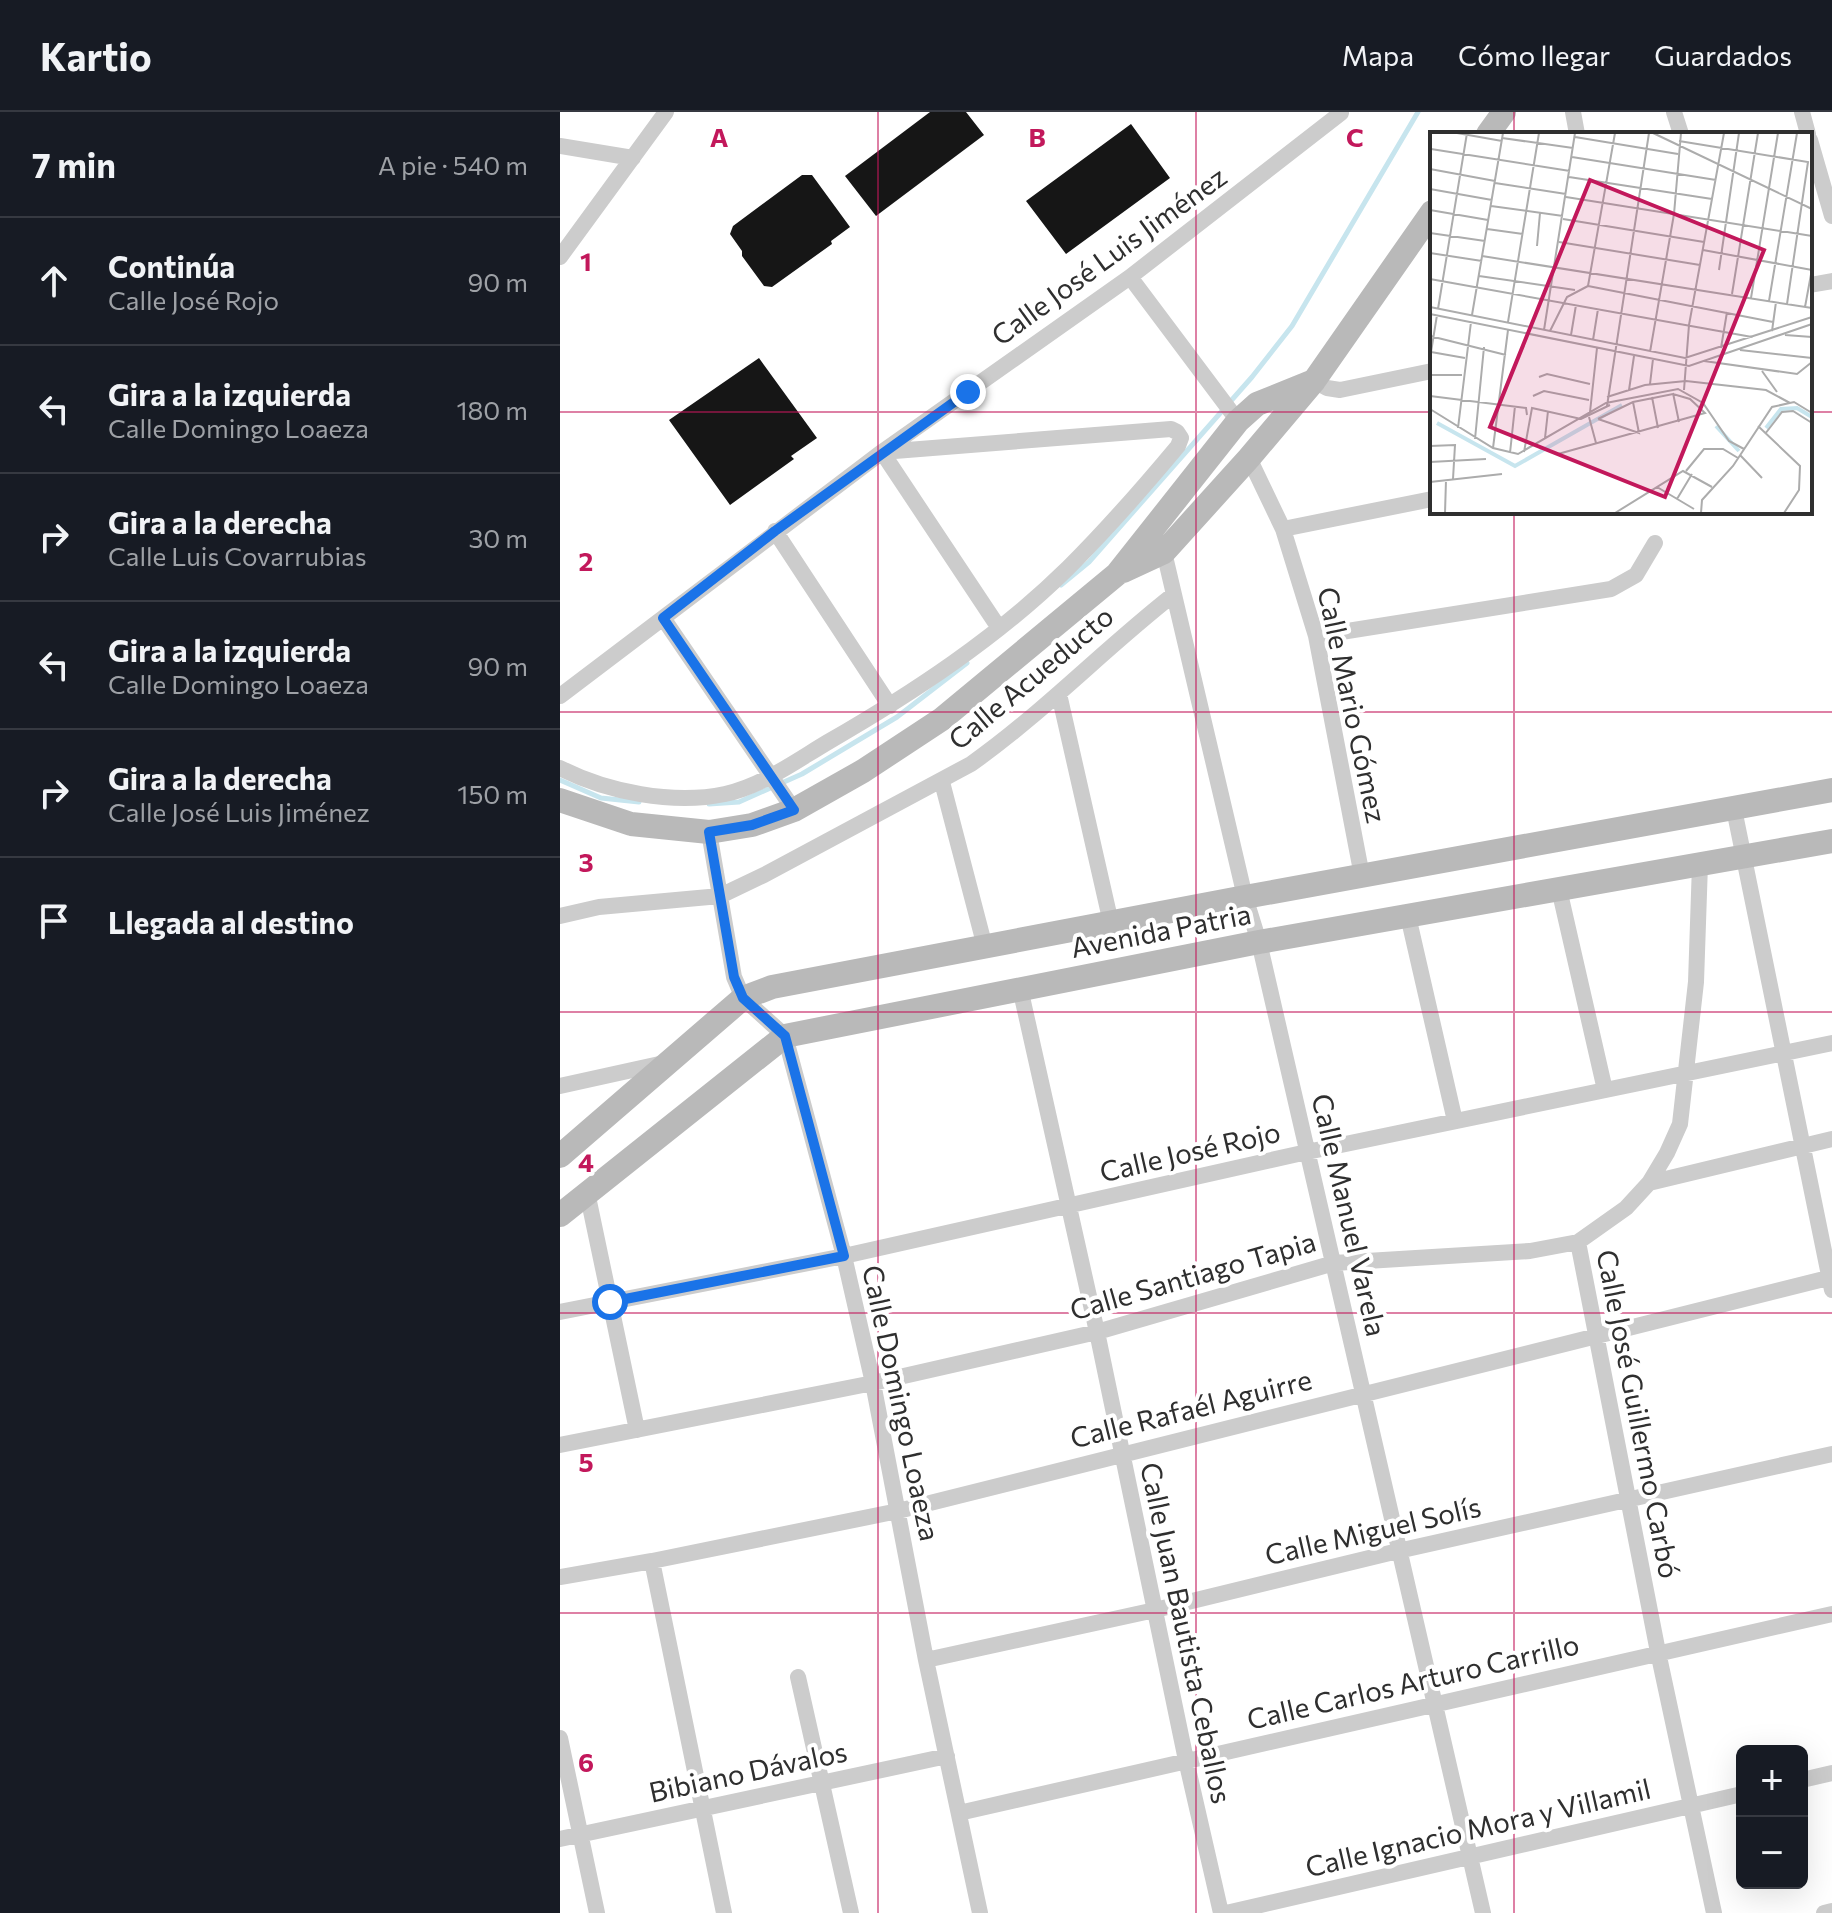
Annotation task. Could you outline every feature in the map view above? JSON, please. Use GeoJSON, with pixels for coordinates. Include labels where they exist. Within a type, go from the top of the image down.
{"type":"FeatureCollection","features":[{"type":"Feature","properties":{"kind":"street"},"geometry":{"type":"LineString","coordinates":[[560,257],[666,112]]}},
{"type":"Feature","properties":{"kind":"street"},"geometry":{"type":"LineString","coordinates":[[1489,132],[1504,112]]}},
{"type":"Feature","properties":{"kind":"street"},"geometry":{"type":"LineString","coordinates":[[1573,112],[1577,132]]}},
{"type":"Feature","properties":{"kind":"street"},"geometry":{"type":"LineString","coordinates":[[1674,112],[1680,132]]}},
{"type":"Feature","properties":{"kind":"street"},"geometry":{"type":"LineString","coordinates":[[1802,112],[1807,132]]}},
{"type":"Feature","properties":{"kind":"street","name":"Calle José Luis Jiménez"},"geometry":{"type":"LineString","coordinates":[[560,696],[882,452],[1130,277],[1341,113]]}},
{"type":"Feature","properties":{"kind":"street"},"geometry":{"type":"LineString","coordinates":[[560,146],[633,158]]}},
{"type":"Feature","properties":{"kind":"street"},"geometry":{"type":"LineString","coordinates":[[1812,147],[1832,216]]}},
{"type":"Feature","properties":{"kind":"street"},"geometry":{"type":"LineString","coordinates":[[560,768],[596,784],[688,798],[734,792],[780,792],[863,771],[942,719],[1156,543],[1249,458],[1314,381],[1430,215]]}},
{"type":"Feature","properties":{"kind":"street"},"geometry":{"type":"LineString","coordinates":[[1130,277],[1234,416]]}},
{"type":"Feature","properties":{"kind":"street"},"geometry":{"type":"LineString","coordinates":[[1812,285],[1832,281]]}},
{"type":"Feature","properties":{"kind":"street"},"geometry":{"type":"LineString","coordinates":[[1314,381],[1340,390],[1430,371]]}},
{"type":"Feature","properties":{"kind":"street"},"geometry":{"type":"LineString","coordinates":[[1156,543],[1234,416],[1314,381]]}},
{"type":"Feature","properties":{"kind":"street"},"geometry":{"type":"LineString","coordinates":[[560,800],[631,824],[709,832],[752,825],[780,792],[890,706],[999,628],[1067,569],[1178,446],[1181,438],[1177,432],[1171,429],[882,452],[999,628]]}},
{"type":"Feature","properties":{"kind":"street","name":"Calle Mario Gómez"},"geometry":{"type":"LineString","coordinates":[[1249,458],[1283,529],[1316,636],[1362,876]]}},
{"type":"Feature","properties":{"kind":"street"},"geometry":{"type":"LineString","coordinates":[[1283,529],[1430,499]]}},
{"type":"Feature","properties":{"kind":"street"},"geometry":{"type":"LineString","coordinates":[[775,531],[890,706]]}},
{"type":"Feature","properties":{"kind":"street","name":"Calle Manuel Varela"},"geometry":{"type":"LineString","coordinates":[[1156,543],[1173,595],[1245,897],[1259,942],[1483,1913]]}},
{"type":"Feature","properties":{"kind":"street"},"geometry":{"type":"LineString","coordinates":[[1316,636],[1611,589],[1636,575],[1655,543]]}},
{"type":"Feature","properties":{"kind":"street","name":"Calle Acueducto"},"geometry":{"type":"LineString","coordinates":[[560,916],[599,907],[720,896],[942,782],[999,744],[1173,595]]}},
{"type":"Feature","properties":{"kind":"street"},"geometry":{"type":"LineString","coordinates":[[663,618],[780,792]]}},
{"type":"Feature","properties":{"kind":"street"},"geometry":{"type":"LineString","coordinates":[[1059,694],[1111,923]]}},
{"type":"Feature","properties":{"kind":"street"},"geometry":{"type":"LineString","coordinates":[[942,782],[985,947]]}},
{"type":"Feature","properties":{"kind":"street","name":"Avenida Patria"},"geometry":{"type":"LineString","coordinates":[[560,1156],[743,998],[772,987],[1832,790]]}},
{"type":"Feature","properties":{"kind":"street"},"geometry":{"type":"LineString","coordinates":[[1734,809],[1831,1282]]}},
{"type":"Feature","properties":{"kind":"street"},"geometry":{"type":"LineString","coordinates":[[709,832],[734,977],[743,998],[785,1036]]}},
{"type":"Feature","properties":{"kind":"street","name":"Avenida Patria"},"geometry":{"type":"LineString","coordinates":[[560,1215],[785,1036],[1259,942],[1832,841]]}},
{"type":"Feature","properties":{"kind":"street","name":"Calle José Guillermo Carbó"},"geometry":{"type":"LineString","coordinates":[[1700,864],[1696,982],[1680,1124],[1649,1183],[1626,1208],[1578,1242],[1658,1652],[1714,1913]]}},
{"type":"Feature","properties":{"kind":"street"},"geometry":{"type":"LineString","coordinates":[[1559,889],[1605,1090]]}},
{"type":"Feature","properties":{"kind":"street"},"geometry":{"type":"LineString","coordinates":[[1408,916],[1455,1121]]}},
{"type":"Feature","properties":{"kind":"street","name":"Calle Juan Bautista Ceballos"},"geometry":{"type":"LineString","coordinates":[[1020,988],[1097,1332],[1186,1760],[1223,1913]]}},
{"type":"Feature","properties":{"kind":"street","name":"Calle Domingo Loaeza"},"geometry":{"type":"LineString","coordinates":[[785,1036],[844,1256],[873,1383],[926,1660],[980,1913]]}},
{"type":"Feature","properties":{"kind":"street","name":"Calle José Rojo"},"geometry":{"type":"LineString","coordinates":[[560,1312],[844,1256],[1307,1152],[1832,1043]]}},
{"type":"Feature","properties":{"kind":"street"},"geometry":{"type":"LineString","coordinates":[[560,1086],[668,1063]]}},
{"type":"Feature","properties":{"kind":"street"},"geometry":{"type":"LineString","coordinates":[[1649,1183],[1832,1139]]}},
{"type":"Feature","properties":{"kind":"street"},"geometry":{"type":"LineString","coordinates":[[587,1192],[637,1430]]}},
{"type":"Feature","properties":{"kind":"street","name":"Calle Santiago Tapia"},"geometry":{"type":"LineString","coordinates":[[560,1445],[873,1383],[1097,1332],[1334,1263],[1530,1251],[1578,1242]]}},
{"type":"Feature","properties":{"kind":"street","name":"Calle Rafaél Aguirre"},"geometry":{"type":"LineString","coordinates":[[560,1577],[898,1511],[1363,1393],[1831,1282]]}},
{"type":"Feature","properties":{"kind":"street","name":"Calle Miguel Solís"},"geometry":{"type":"LineString","coordinates":[[926,1660],[1832,1454]]}},
{"type":"Feature","properties":{"kind":"street"},"geometry":{"type":"LineString","coordinates":[[652,1561],[724,1913]]}},
{"type":"Feature","properties":{"kind":"street","name":"Calle Carlos Arturo Carrillo"},"geometry":{"type":"LineString","coordinates":[[959,1813],[1832,1614]]}},
{"type":"Feature","properties":{"kind":"street"},"geometry":{"type":"LineString","coordinates":[[798,1677],[851,1913]]}},
{"type":"Feature","properties":{"kind":"street"},"geometry":{"type":"LineString","coordinates":[[560,1738],[597,1913]]}},
{"type":"Feature","properties":{"kind":"street","name":"Bibiano Dávalos"},"geometry":{"type":"LineString","coordinates":[[560,1839],[947,1756]]}},
{"type":"Feature","properties":{"kind":"street"},"geometry":{"type":"LineString","coordinates":[[1808,1779],[1832,1773]]}},
{"type":"Feature","properties":{"kind":"street","name":"Calle Ignacio Mora y Villamil"},"geometry":{"type":"LineString","coordinates":[[1223,1913],[1736,1795]]}},
{"type":"Feature","properties":{"kind":"street"},"geometry":{"type":"LineString","coordinates":[[1824,1913],[1832,1911]]}},
{"type":"Feature","properties":{"kind":"building"},"geometry":{"type":"Polygon","coordinates":[[[930,112],[966,112],[984,135],[876,216],[845,176],[930,112]]]}},
{"type":"Feature","properties":{"kind":"building"},"geometry":{"type":"Polygon","coordinates":[[[1131,124],[1170,178],[1066,254],[1026,201],[1131,124]]]}},
{"type":"Feature","properties":{"kind":"building"},"geometry":{"type":"Polygon","coordinates":[[[802,175],[812,175],[850,227],[831,241],[832,244],[772,287],[764,286],[730,234],[733,226],[802,175]]]}},
{"type":"Feature","properties":{"kind":"building"},"geometry":{"type":"Polygon","coordinates":[[[759,358],[817,438],[791,456],[794,459],[730,505],[669,420],[759,358]]]}},
{"type":"Feature","properties":{"kind":"waterway"},"geometry":{"type":"LineString","coordinates":[[1061,585],[1089,562],[1252,377],[1292,326],[1418,112]]}},
{"type":"Feature","properties":{"kind":"waterway"},"geometry":{"type":"LineString","coordinates":[[709,804],[739,802],[802,774],[897,717],[967,663]]}},
{"type":"Feature","properties":{"kind":"waterway"},"geometry":{"type":"LineString","coordinates":[[560,780],[601,798],[639,802]]}},
{"type":"Feature","properties":{"kind":"route"},"geometry":{"type":"LineString","coordinates":[[610,1302],[844,1256],[785,1036],[743,998],[734,977],[709,832],[752,825],[794,810],[663,618],[775,531],[968,392]]}}]}
